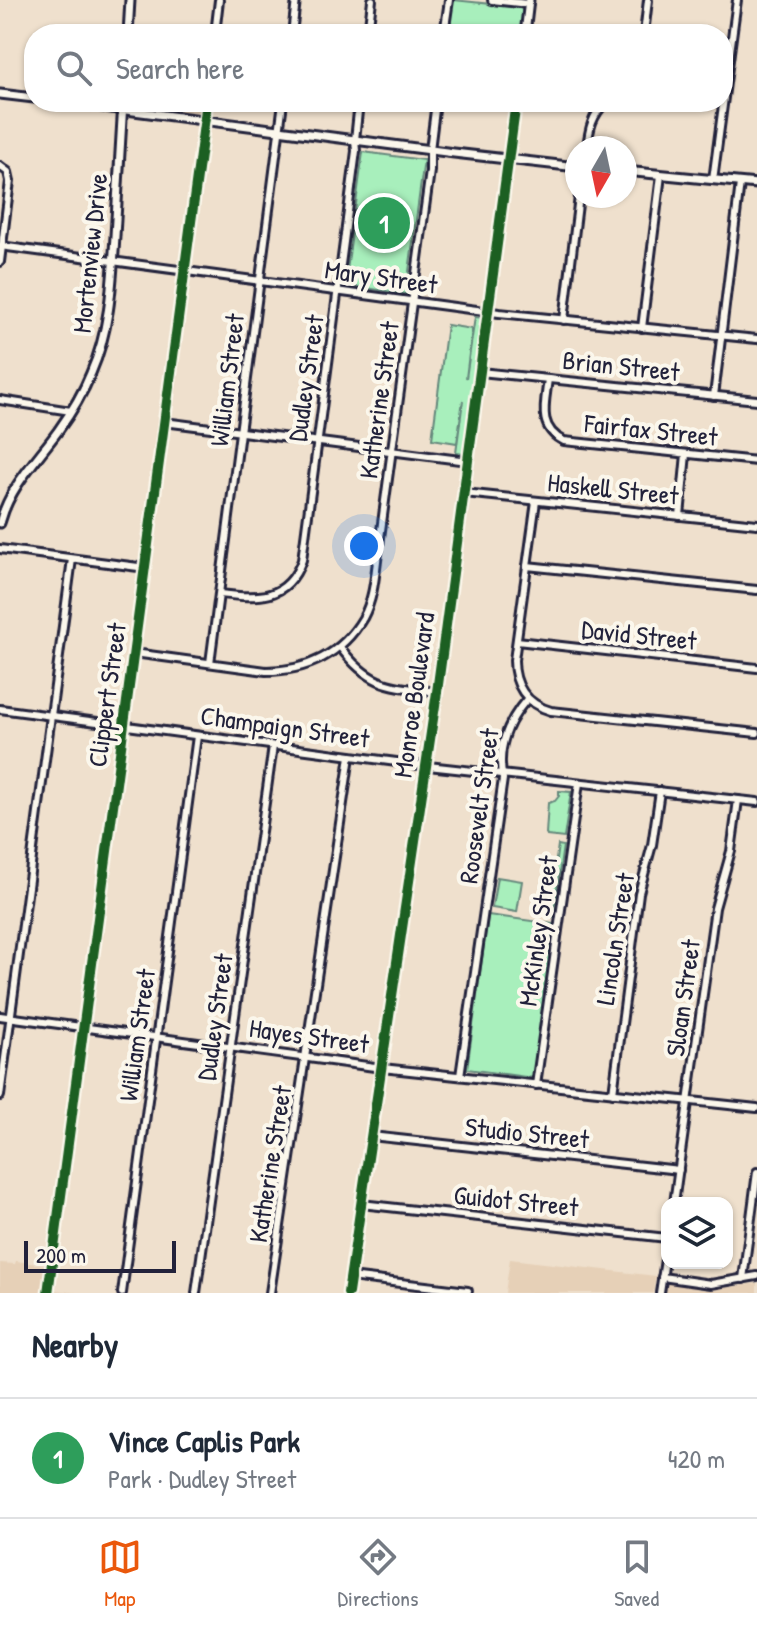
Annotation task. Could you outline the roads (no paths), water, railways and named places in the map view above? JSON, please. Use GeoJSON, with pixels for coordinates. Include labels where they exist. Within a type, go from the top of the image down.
{"type":"FeatureCollection","features":[{"type":"Feature","properties":{"kind":"street"},"geometry":{"type":"LineString","coordinates":[[129,24],[130,0]]}},
{"type":"Feature","properties":{"kind":"street"},"geometry":{"type":"LineString","coordinates":[[216,24],[219,0]]}},
{"type":"Feature","properties":{"kind":"street"},"geometry":{"type":"LineString","coordinates":[[293,24],[296,0]]}},
{"type":"Feature","properties":{"kind":"street"},"geometry":{"type":"LineString","coordinates":[[369,24],[372,0]]}},
{"type":"Feature","properties":{"kind":"street"},"geometry":{"type":"LineString","coordinates":[[445,24],[449,0]]}},
{"type":"Feature","properties":{"kind":"street"},"geometry":{"type":"LineString","coordinates":[[492,0],[528,2],[526,24]]}},
{"type":"Feature","properties":{"kind":"street"},"geometry":{"type":"LineString","coordinates":[[645,24],[648,0]]}},
{"type":"Feature","properties":{"kind":"street"},"geometry":{"type":"LineString","coordinates":[[733,30],[737,0]]}},
{"type":"Feature","properties":{"kind":"street"},"geometry":{"type":"LineString","coordinates":[[0,94],[24,97]]}},
{"type":"Feature","properties":{"kind":"street","name":"Mortenview Drive"},"geometry":{"type":"LineString","coordinates":[[0,523],[6,504],[20,479],[71,411],[91,373],[104,338],[109,310],[123,112]]}},
{"type":"Feature","properties":{"kind":"street"},"geometry":{"type":"LineString","coordinates":[[159,112],[565,166]]}},
{"type":"Feature","properties":{"kind":"street","name":"Clippert Street"},"geometry":{"type":"LineString","coordinates":[[48,1293],[206,112]]}},
{"type":"Feature","properties":{"kind":"street","name":"William Street"},"geometry":{"type":"LineString","coordinates":[[210,663],[282,112]]}},
{"type":"Feature","properties":{"kind":"street","name":"Dudley Street"},"geometry":{"type":"LineString","coordinates":[[220,594],[251,598],[266,596],[283,588],[296,574],[303,555],[356,151],[358,112]]}},
{"type":"Feature","properties":{"kind":"street","name":"Katherine Street"},"geometry":{"type":"LineString","coordinates":[[340,647],[365,615],[371,599],[431,161],[435,112]]}},
{"type":"Feature","properties":{"kind":"street","name":"Monroe Boulevard"},"geometry":{"type":"LineString","coordinates":[[348,1293],[437,692],[515,112]]}},
{"type":"Feature","properties":{"kind":"street"},"geometry":{"type":"LineString","coordinates":[[589,136],[597,112]]}},
{"type":"Feature","properties":{"kind":"street"},"geometry":{"type":"LineString","coordinates":[[713,180],[722,112]]}},
{"type":"Feature","properties":{"kind":"street"},"geometry":{"type":"LineString","coordinates":[[0,262],[10,184],[9,176],[2,168]]}},
{"type":"Feature","properties":{"kind":"street"},"geometry":{"type":"LineString","coordinates":[[637,172],[757,184]]}},
{"type":"Feature","properties":{"kind":"street"},"geometry":{"type":"LineString","coordinates":[[642,328],[661,175]]}},
{"type":"Feature","properties":{"kind":"street"},"geometry":{"type":"LineString","coordinates":[[714,396],[740,183]]}},
{"type":"Feature","properties":{"kind":"street"},"geometry":{"type":"LineString","coordinates":[[564,320],[578,208]]}},
{"type":"Feature","properties":{"kind":"street","name":"Mary Street"},"geometry":{"type":"LineString","coordinates":[[1,246],[489,312],[757,339]]}},
{"type":"Feature","properties":{"kind":"street","name":"Brian Street"},"geometry":{"type":"LineString","coordinates":[[480,372],[757,400]]}},
{"type":"Feature","properties":{"kind":"street","name":"Fairfax Street"},"geometry":{"type":"LineString","coordinates":[[548,379],[545,419],[550,431],[559,439],[757,461]]}},
{"type":"Feature","properties":{"kind":"street"},"geometry":{"type":"LineString","coordinates":[[0,400],[71,411]]}},
{"type":"Feature","properties":{"kind":"street"},"geometry":{"type":"LineString","coordinates":[[164,422],[468,461]]}},
{"type":"Feature","properties":{"kind":"street"},"geometry":{"type":"LineString","coordinates":[[680,516],[686,454]]}},
{"type":"Feature","properties":{"kind":"street","name":"Haskell Street"},"geometry":{"type":"LineString","coordinates":[[464,493],[757,524]]}},
{"type":"Feature","properties":{"kind":"street","name":"Roosevelt Street"},"geometry":{"type":"LineString","coordinates":[[460,1076],[503,784],[501,765],[508,726],[527,699],[514,672],[536,501]]}},
{"type":"Feature","properties":{"kind":"street"},"geometry":{"type":"LineString","coordinates":[[0,549],[146,568]]}},
{"type":"Feature","properties":{"kind":"street"},"geometry":{"type":"LineString","coordinates":[[0,1096],[72,559]]}},
{"type":"Feature","properties":{"kind":"street"},"geometry":{"type":"LineString","coordinates":[[527,566],[757,590]]}},
{"type":"Feature","properties":{"kind":"street","name":"David Street"},"geometry":{"type":"LineString","coordinates":[[517,641],[757,668]]}},
{"type":"Feature","properties":{"kind":"street"},"geometry":{"type":"LineString","coordinates":[[134,653],[266,671],[288,670],[316,662],[340,647],[357,668],[384,684],[437,692]]}},
{"type":"Feature","properties":{"kind":"street"},"geometry":{"type":"LineString","coordinates":[[527,699],[551,711],[757,733]]}},
{"type":"Feature","properties":{"kind":"street","name":"Champaign Street"},"geometry":{"type":"LineString","coordinates":[[0,709],[426,766],[757,802]]}},
{"type":"Feature","properties":{"kind":"street","name":"William Street"},"geometry":{"type":"LineString","coordinates":[[122,1293],[197,736]]}},
{"type":"Feature","properties":{"kind":"street","name":"Dudley Street"},"geometry":{"type":"LineString","coordinates":[[196,1293],[273,746]]}},
{"type":"Feature","properties":{"kind":"street","name":"Katherine Street"},"geometry":{"type":"LineString","coordinates":[[270,1293],[350,756]]}},
{"type":"Feature","properties":{"kind":"street","name":"McKinley Street"},"geometry":{"type":"LineString","coordinates":[[536,1085],[579,783]]}},
{"type":"Feature","properties":{"kind":"street","name":"Lincoln Street"},"geometry":{"type":"LineString","coordinates":[[613,1093],[639,893],[652,845],[660,791]]}},
{"type":"Feature","properties":{"kind":"street","name":"Sloan Street"},"geometry":{"type":"LineString","coordinates":[[675,1197],[715,908],[728,861],[738,800]]}},
{"type":"Feature","properties":{"kind":"street","name":"Hayes Street"},"geometry":{"type":"LineString","coordinates":[[0,1016],[382,1068],[757,1108]]}},
{"type":"Feature","properties":{"kind":"street","name":"Studio Street"},"geometry":{"type":"LineString","coordinates":[[371,1136],[679,1170]]}},
{"type":"Feature","properties":{"kind":"street"},"geometry":{"type":"LineString","coordinates":[[743,1279],[757,1172]]}},
{"type":"Feature","properties":{"kind":"street","name":"Guidot Street"},"geometry":{"type":"LineString","coordinates":[[361,1204],[661,1237]]}},
{"type":"Feature","properties":{"kind":"street"},"geometry":{"type":"LineString","coordinates":[[660,1293],[663,1269]]}},
{"type":"Feature","properties":{"kind":"street"},"geometry":{"type":"LineString","coordinates":[[662,1277],[711,1284],[757,1276]]}},
{"type":"Feature","properties":{"kind":"street"},"geometry":{"type":"LineString","coordinates":[[350,1277],[468,1291]]}},
{"type":"Feature","properties":{"kind":"place","name":"Vince Caplis Park"},"geometry":{"type":"Point","coordinates":[384,223]}}]}
